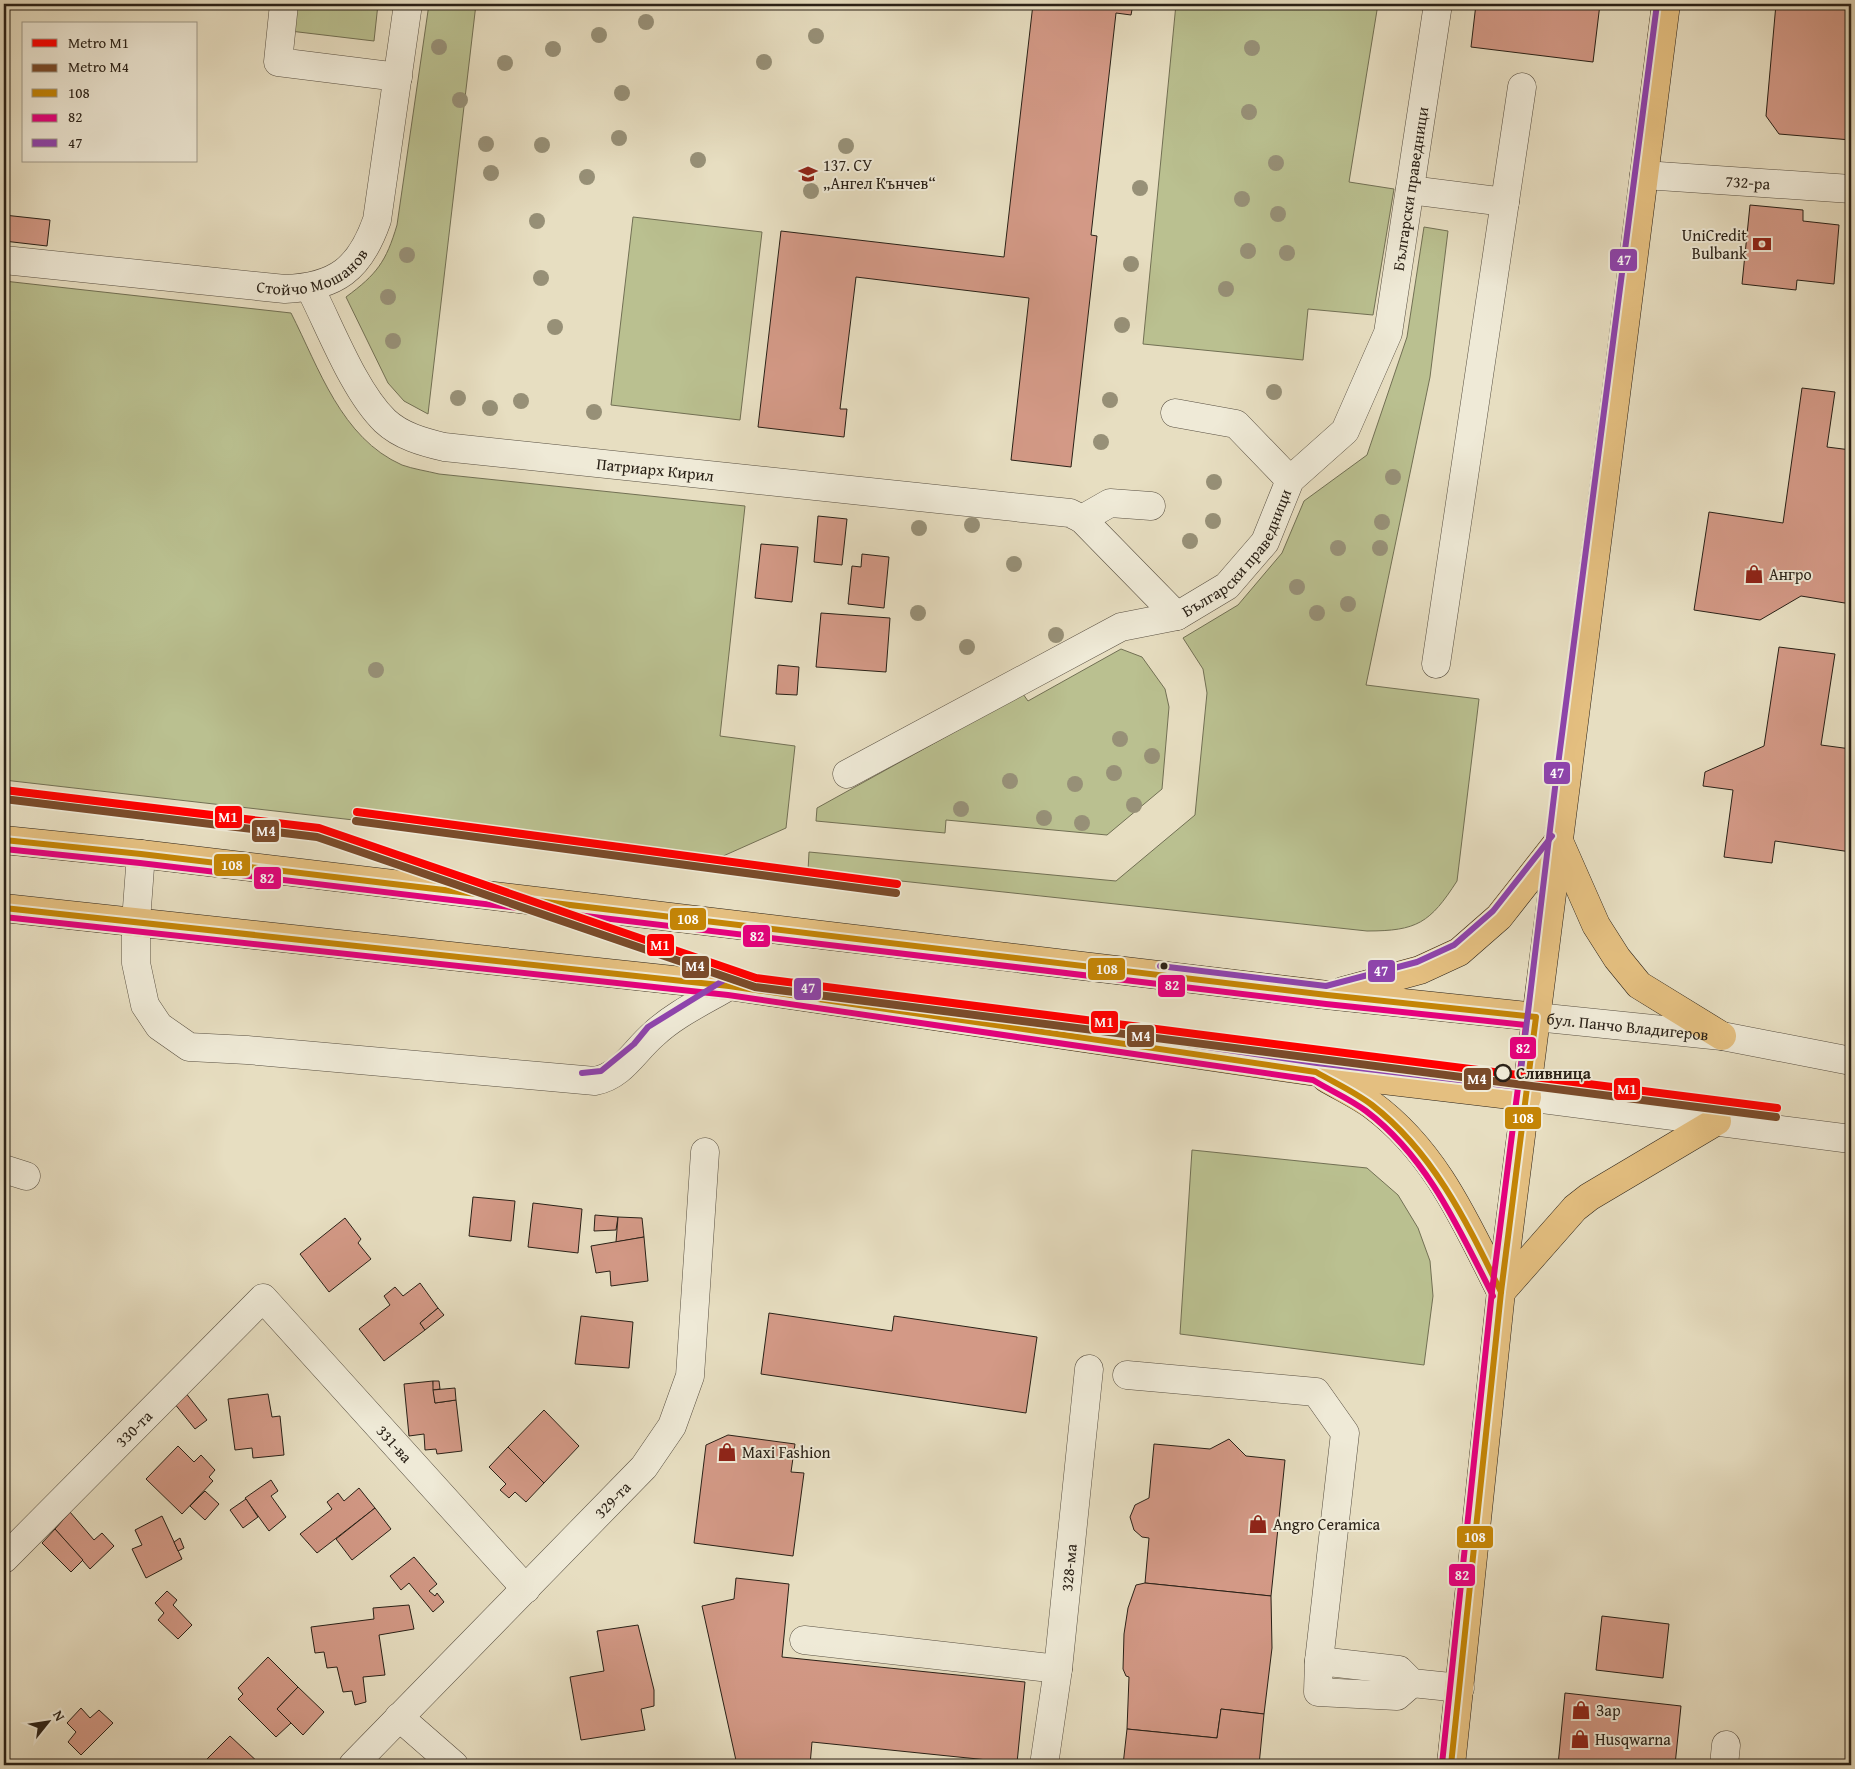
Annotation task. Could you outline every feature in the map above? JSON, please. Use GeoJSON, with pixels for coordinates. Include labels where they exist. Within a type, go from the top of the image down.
{"type":"FeatureCollection","features":[{"type":"Feature","properties":{"kind":"main road"},"geometry":{"type":"LineString","coordinates":[[1452,1765],[1501,1292],[1666,4]]}},
{"type":"Feature","properties":{"kind":"main road","name":"бул. Панчо Владигеров"},"geometry":{"type":"LineString","coordinates":[[4,840],[142,854],[1327,995],[1536,1017]]}},
{"type":"Feature","properties":{"kind":"main road"},"geometry":{"type":"LineString","coordinates":[[1327,995],[1420,970],[1459,952],[1500,917],[1558,841]]}},
{"type":"Feature","properties":{"kind":"main road"},"geometry":{"type":"LineString","coordinates":[[1558,841],[1596,925],[1617,958],[1639,985],[1722,1036]]}},
{"type":"Feature","properties":{"kind":"main road"},"geometry":{"type":"LineString","coordinates":[[4,908],[729,986],[1316,1072],[1527,1096]]}},
{"type":"Feature","properties":{"kind":"main road"},"geometry":{"type":"LineString","coordinates":[[1316,1072],[1372,1105],[1417,1145],[1453,1197],[1501,1292]]}},
{"type":"Feature","properties":{"kind":"main road"},"geometry":{"type":"LineString","coordinates":[[1501,1292],[1575,1208],[1589,1197],[1717,1121]]}},
{"type":"Feature","properties":{"kind":"street"},"geometry":{"type":"LineString","coordinates":[[284,4],[278,62],[398,76]]}},
{"type":"Feature","properties":{"kind":"street","name":"Стойчо Мошанов"},"geometry":{"type":"LineString","coordinates":[[4,260],[284,289],[310,288],[334,280],[354,265],[369,244],[377,220],[408,4]]}},
{"type":"Feature","properties":{"kind":"street","name":"Български праведници"},"geometry":{"type":"LineString","coordinates":[[846,774],[1121,627],[1177,616],[1227,586],[1265,542],[1290,480],[1345,431],[1388,333],[1438,4]]}},
{"type":"Feature","properties":{"kind":"street"},"geometry":{"type":"LineString","coordinates":[[1436,664],[1522,88]]}},
{"type":"Feature","properties":{"kind":"street","name":"732-ра"},"geometry":{"type":"LineString","coordinates":[[1644,175],[1851,189]]}},
{"type":"Feature","properties":{"kind":"street"},"geometry":{"type":"LineString","coordinates":[[1410,190],[1505,202]]}},
{"type":"Feature","properties":{"kind":"street","name":"Патриарх Кирил"},"geometry":{"type":"LineString","coordinates":[[310,288],[365,398],[386,422],[413,439],[454,448],[1070,513],[1082,519]]}},
{"type":"Feature","properties":{"kind":"street"},"geometry":{"type":"LineString","coordinates":[[1175,413],[1236,424],[1290,480]]}},
{"type":"Feature","properties":{"kind":"street"},"geometry":{"type":"LineString","coordinates":[[1151,506],[1110,503],[1082,519],[1177,616]]}},
{"type":"Feature","properties":{"kind":"street"},"geometry":{"type":"LineString","coordinates":[[142,854],[136,921],[136,963],[145,1005],[159,1026],[189,1047],[247,1050],[595,1081],[605,1079],[619,1070],[653,1034],[729,986]]}},
{"type":"Feature","properties":{"kind":"street","name":"бул. Панчо Владигеров"},"geometry":{"type":"LineString","coordinates":[[1536,1017],[1722,1036],[1851,1061]]}},
{"type":"Feature","properties":{"kind":"street"},"geometry":{"type":"LineString","coordinates":[[1527,1096],[1851,1139]]}},
{"type":"Feature","properties":{"kind":"street","name":"329-та"},"geometry":{"type":"LineString","coordinates":[[353,1765],[644,1467],[672,1426],[690,1376],[705,1152]]}},
{"type":"Feature","properties":{"kind":"street","name":"331-ва"},"geometry":{"type":"LineString","coordinates":[[263,1298],[526,1589]]}},
{"type":"Feature","properties":{"kind":"street","name":"330-та"},"geometry":{"type":"LineString","coordinates":[[4,1560],[263,1298]]}},
{"type":"Feature","properties":{"kind":"street","name":"328-ма"},"geometry":{"type":"LineString","coordinates":[[1044,1765],[1058,1669],[1089,1369]]}},
{"type":"Feature","properties":{"kind":"street"},"geometry":{"type":"LineString","coordinates":[[1127,1374],[1316,1392],[1345,1433],[1318,1661],[1318,1692],[1397,1696],[1412,1683],[1460,1688]]}},
{"type":"Feature","properties":{"kind":"street"},"geometry":{"type":"LineString","coordinates":[[804,1640],[1058,1669]]}},
{"type":"Feature","properties":{"kind":"street"},"geometry":{"type":"LineString","coordinates":[[399,1716],[454,1765]]}},
{"type":"Feature","properties":{"kind":"green space"},"geometry":{"type":"Polygon","coordinates":[[[294,4],[378,4],[374,41],[290,31],[294,4]]]}},
{"type":"Feature","properties":{"kind":"green space"},"geometry":{"type":"Polygon","coordinates":[[[429,4],[476,4],[428,414],[404,401],[388,383],[346,297],[366,281],[379,266],[389,249],[397,225],[429,4]]]}},
{"type":"Feature","properties":{"kind":"green space"},"geometry":{"type":"Polygon","coordinates":[[[1176,4],[1378,4],[1349,182],[1394,189],[1373,315],[1308,309],[1303,360],[1143,344],[1176,4]]]}},
{"type":"Feature","properties":{"kind":"green space"},"geometry":{"type":"Polygon","coordinates":[[[633,217],[762,232],[740,420],[611,405],[633,217]]]}},
{"type":"Feature","properties":{"kind":"green space"},"geometry":{"type":"Polygon","coordinates":[[[1424,227],[1448,231],[1430,377],[1366,685],[1479,699],[1457,881],[1439,907],[1421,922],[1410,926],[1384,931],[1367,931],[808,871],[809,852],[1116,881],[1195,815],[1207,693],[1203,669],[1183,638],[1238,605],[1282,553],[1304,501],[1367,455],[1407,337],[1424,227]]]}},
{"type":"Feature","properties":{"kind":"green space"},"geometry":{"type":"Polygon","coordinates":[[[4,281],[291,313],[322,378],[347,420],[363,438],[381,453],[402,465],[439,474],[745,506],[720,736],[795,746],[786,828],[712,861],[4,780],[4,281]]]}},
{"type":"Feature","properties":{"kind":"green space"},"geometry":{"type":"Polygon","coordinates":[[[1121,649],[1142,657],[1165,689],[1169,707],[1162,789],[1107,835],[946,820],[945,833],[816,821],[817,808],[1023,694],[1028,701],[1121,649]]]}},
{"type":"Feature","properties":{"kind":"green space"},"geometry":{"type":"Polygon","coordinates":[[[1192,1150],[1367,1168],[1398,1195],[1418,1228],[1430,1261],[1433,1296],[1424,1365],[1180,1334],[1192,1150]]]}},
{"type":"Feature","properties":{"kind":"building"},"geometry":{"type":"Polygon","coordinates":[[[1033,4],[1133,4],[1131,15],[1116,13],[1091,235],[1097,236],[1071,467],[1011,460],[1029,298],[856,277],[840,409],[847,409],[844,437],[758,427],[781,231],[1004,257],[1033,4]]]}},
{"type":"Feature","properties":{"kind":"building"},"geometry":{"type":"Polygon","coordinates":[[[1476,4],[1600,4],[1593,62],[1471,47],[1476,4]]]}},
{"type":"Feature","properties":{"kind":"building"},"geometry":{"type":"Polygon","coordinates":[[[1776,4],[1851,4],[1851,140],[1779,134],[1766,116],[1776,4]]]}},
{"type":"Feature","properties":{"kind":"building"},"geometry":{"type":"Polygon","coordinates":[[[1750,205],[1803,210],[1803,221],[1839,225],[1834,284],[1797,280],[1796,290],[1742,284],[1750,205]]]}},
{"type":"Feature","properties":{"kind":"building"},"geometry":{"type":"Polygon","coordinates":[[[4,215],[50,220],[47,246],[4,241],[4,215]]]}},
{"type":"Feature","properties":{"kind":"building"},"geometry":{"type":"Polygon","coordinates":[[[1802,388],[1835,392],[1827,447],[1851,450],[1851,604],[1801,596],[1760,620],[1694,610],[1709,512],[1783,523],[1802,388]]]}},
{"type":"Feature","properties":{"kind":"building"},"geometry":{"type":"Polygon","coordinates":[[[818,516],[847,519],[842,565],[814,562],[818,516]]]}},
{"type":"Feature","properties":{"kind":"building"},"geometry":{"type":"Polygon","coordinates":[[[761,544],[798,547],[792,602],[755,598],[761,544]]]}},
{"type":"Feature","properties":{"kind":"building"},"geometry":{"type":"Polygon","coordinates":[[[862,554],[889,557],[884,608],[848,604],[852,566],[861,567],[862,554]]]}},
{"type":"Feature","properties":{"kind":"building"},"geometry":{"type":"Polygon","coordinates":[[[821,613],[890,618],[886,672],[816,667],[821,613]]]}},
{"type":"Feature","properties":{"kind":"building"},"geometry":{"type":"Polygon","coordinates":[[[1779,647],[1835,654],[1821,745],[1851,749],[1851,852],[1775,841],[1772,863],[1724,857],[1733,790],[1703,786],[1705,772],[1764,746],[1779,647]]]}},
{"type":"Feature","properties":{"kind":"building"},"geometry":{"type":"Polygon","coordinates":[[[778,665],[799,667],[797,695],[776,694],[778,665]]]}},
{"type":"Feature","properties":{"kind":"building"},"geometry":{"type":"Polygon","coordinates":[[[473,1197],[515,1201],[511,1241],[469,1236],[473,1197]]]}},
{"type":"Feature","properties":{"kind":"building"},"geometry":{"type":"Polygon","coordinates":[[[533,1203],[582,1209],[578,1253],[528,1247],[533,1203]]]}},
{"type":"Feature","properties":{"kind":"building"},"geometry":{"type":"Polygon","coordinates":[[[595,1215],[618,1217],[616,1230],[594,1231],[595,1215]]]}},
{"type":"Feature","properties":{"kind":"building"},"geometry":{"type":"Polygon","coordinates":[[[618,1217],[642,1218],[644,1237],[616,1242],[618,1217]]]}},
{"type":"Feature","properties":{"kind":"building"},"geometry":{"type":"Polygon","coordinates":[[[345,1218],[361,1239],[358,1243],[371,1259],[329,1292],[300,1254],[345,1218]]]}},
{"type":"Feature","properties":{"kind":"building"},"geometry":{"type":"Polygon","coordinates":[[[644,1237],[648,1281],[611,1286],[610,1271],[596,1273],[591,1246],[644,1237]]]}},
{"type":"Feature","properties":{"kind":"building"},"geometry":{"type":"Polygon","coordinates":[[[420,1283],[438,1308],[420,1323],[425,1330],[384,1361],[359,1329],[390,1305],[384,1296],[395,1287],[403,1296],[420,1283]]]}},
{"type":"Feature","properties":{"kind":"building"},"geometry":{"type":"Polygon","coordinates":[[[438,1308],[444,1315],[425,1330],[420,1323],[438,1308]]]}},
{"type":"Feature","properties":{"kind":"building"},"geometry":{"type":"Polygon","coordinates":[[[769,1313],[892,1331],[894,1316],[1037,1337],[1026,1413],[761,1374],[769,1313]]]}},
{"type":"Feature","properties":{"kind":"building"},"geometry":{"type":"Polygon","coordinates":[[[581,1316],[633,1322],[629,1368],[575,1364],[581,1316]]]}},
{"type":"Feature","properties":{"kind":"building"},"geometry":{"type":"Polygon","coordinates":[[[433,1381],[435,1403],[456,1400],[462,1451],[437,1454],[436,1449],[425,1450],[424,1434],[409,1436],[404,1384],[433,1381]]]}},
{"type":"Feature","properties":{"kind":"building"},"geometry":{"type":"Polygon","coordinates":[[[433,1381],[439,1381],[440,1389],[433,1390],[433,1381]]]}},
{"type":"Feature","properties":{"kind":"building"},"geometry":{"type":"Polygon","coordinates":[[[455,1388],[456,1400],[435,1403],[433,1390],[455,1388]]]}},
{"type":"Feature","properties":{"kind":"building"},"geometry":{"type":"Polygon","coordinates":[[[185,1392],[207,1420],[195,1429],[174,1403],[185,1392]]]}},
{"type":"Feature","properties":{"kind":"building"},"geometry":{"type":"Polygon","coordinates":[[[268,1394],[272,1417],[280,1416],[284,1455],[253,1458],[252,1448],[235,1450],[228,1399],[268,1394]]]}},
{"type":"Feature","properties":{"kind":"building"},"geometry":{"type":"Polygon","coordinates":[[[544,1410],[579,1446],[544,1483],[508,1447],[544,1410]]]}},
{"type":"Feature","properties":{"kind":"building"},"geometry":{"type":"Polygon","coordinates":[[[728,1435],[795,1444],[791,1472],[804,1473],[793,1556],[694,1543],[706,1445],[728,1435]]]}},
{"type":"Feature","properties":{"kind":"building"},"geometry":{"type":"Polygon","coordinates":[[[1229,1439],[1246,1456],[1285,1460],[1271,1596],[1145,1583],[1149,1538],[1142,1537],[1134,1530],[1130,1517],[1135,1505],[1149,1498],[1154,1444],[1210,1449],[1229,1439]]]}},
{"type":"Feature","properties":{"kind":"building"},"geometry":{"type":"Polygon","coordinates":[[[178,1446],[194,1462],[201,1455],[215,1470],[209,1477],[213,1481],[182,1514],[146,1479],[178,1446]]]}},
{"type":"Feature","properties":{"kind":"building"},"geometry":{"type":"Polygon","coordinates":[[[508,1447],[544,1483],[526,1502],[515,1492],[509,1498],[500,1490],[506,1484],[489,1467],[508,1447]]]}},
{"type":"Feature","properties":{"kind":"building"},"geometry":{"type":"Polygon","coordinates":[[[271,1480],[278,1491],[271,1496],[286,1517],[269,1531],[245,1498],[271,1480]]]}},
{"type":"Feature","properties":{"kind":"building"},"geometry":{"type":"Polygon","coordinates":[[[359,1488],[375,1508],[317,1553],[300,1534],[332,1509],[327,1502],[338,1493],[344,1501],[359,1488]]]}},
{"type":"Feature","properties":{"kind":"building"},"geometry":{"type":"Polygon","coordinates":[[[205,1491],[219,1504],[205,1520],[190,1506],[205,1491]]]}},
{"type":"Feature","properties":{"kind":"building"},"geometry":{"type":"Polygon","coordinates":[[[246,1499],[258,1517],[243,1528],[230,1510],[246,1499]]]}},
{"type":"Feature","properties":{"kind":"building"},"geometry":{"type":"Polygon","coordinates":[[[375,1508],[391,1529],[352,1560],[336,1539],[375,1508]]]}},
{"type":"Feature","properties":{"kind":"building"},"geometry":{"type":"Polygon","coordinates":[[[70,1512],[94,1540],[102,1533],[114,1546],[90,1569],[55,1529],[70,1512]]]}},
{"type":"Feature","properties":{"kind":"building"},"geometry":{"type":"Polygon","coordinates":[[[162,1516],[182,1559],[146,1578],[132,1549],[142,1545],[135,1530],[162,1516]]]}},
{"type":"Feature","properties":{"kind":"building"},"geometry":{"type":"Polygon","coordinates":[[[55,1529],[83,1560],[71,1572],[42,1543],[55,1529]]]}},
{"type":"Feature","properties":{"kind":"building"},"geometry":{"type":"Polygon","coordinates":[[[180,1538],[184,1548],[178,1551],[174,1542],[180,1538]]]}},
{"type":"Feature","properties":{"kind":"building"},"geometry":{"type":"Polygon","coordinates":[[[414,1557],[437,1584],[429,1591],[435,1596],[437,1593],[444,1602],[433,1612],[409,1583],[401,1590],[390,1576],[414,1557]]]}},
{"type":"Feature","properties":{"kind":"building"},"geometry":{"type":"Polygon","coordinates":[[[736,1578],[789,1584],[782,1657],[1025,1682],[1017,1763],[812,1742],[810,1765],[737,1765],[702,1606],[734,1599],[736,1578]]]}},
{"type":"Feature","properties":{"kind":"building"},"geometry":{"type":"Polygon","coordinates":[[[1145,1583],[1271,1596],[1272,1648],[1264,1714],[1221,1709],[1217,1738],[1127,1729],[1129,1677],[1126,1676],[1123,1669],[1124,1634],[1128,1608],[1136,1585],[1145,1583]]]}},
{"type":"Feature","properties":{"kind":"building"},"geometry":{"type":"Polygon","coordinates":[[[167,1591],[177,1600],[173,1605],[192,1625],[178,1639],[158,1620],[164,1613],[155,1603],[167,1591]]]}},
{"type":"Feature","properties":{"kind":"building"},"geometry":{"type":"Polygon","coordinates":[[[409,1605],[414,1629],[379,1635],[385,1675],[363,1677],[366,1702],[355,1705],[352,1691],[343,1692],[337,1667],[327,1668],[324,1652],[315,1653],[311,1627],[374,1619],[373,1608],[409,1605]]]}},
{"type":"Feature","properties":{"kind":"building"},"geometry":{"type":"Polygon","coordinates":[[[1602,1616],[1669,1624],[1663,1678],[1596,1670],[1602,1616]]]}},
{"type":"Feature","properties":{"kind":"building"},"geometry":{"type":"Polygon","coordinates":[[[638,1625],[654,1690],[654,1706],[641,1709],[645,1730],[581,1740],[570,1677],[604,1671],[597,1631],[638,1625]]]}},
{"type":"Feature","properties":{"kind":"building"},"geometry":{"type":"Polygon","coordinates":[[[268,1657],[298,1687],[277,1709],[291,1723],[276,1737],[238,1699],[243,1694],[238,1688],[268,1657]]]}},
{"type":"Feature","properties":{"kind":"building"},"geometry":{"type":"Polygon","coordinates":[[[298,1687],[324,1712],[303,1735],[277,1709],[298,1687]]]}},
{"type":"Feature","properties":{"kind":"building"},"geometry":{"type":"Polygon","coordinates":[[[1565,1693],[1681,1706],[1675,1765],[1558,1765],[1565,1693]]]}},
{"type":"Feature","properties":{"kind":"building"},"geometry":{"type":"Polygon","coordinates":[[[81,1708],[90,1718],[99,1710],[113,1723],[81,1755],[68,1742],[76,1732],[67,1723],[81,1708]]]}},
{"type":"Feature","properties":{"kind":"building"},"geometry":{"type":"Polygon","coordinates":[[[1221,1709],[1264,1714],[1259,1765],[1123,1765],[1127,1729],[1217,1738],[1221,1709]]]}},
{"type":"Feature","properties":{"kind":"building"},"geometry":{"type":"Polygon","coordinates":[[[230,1736],[261,1765],[201,1765],[230,1736]]]}},
{"type":"Feature","properties":{"kind":"metro line","name":"M1"},"geometry":{"type":"LineString","coordinates":[[4,790],[319,828],[756,978],[1777,1108]]}},
{"type":"Feature","properties":{"kind":"metro line","name":"M4"},"geometry":{"type":"LineString","coordinates":[[4,799],[317,837],[755,987],[1776,1117]]}},
{"type":"Feature","properties":{"kind":"metro line","name":"M1"},"geometry":{"type":"LineString","coordinates":[[357,812],[897,884]]}},
{"type":"Feature","properties":{"kind":"metro line","name":"M4"},"geometry":{"type":"LineString","coordinates":[[356,821],[896,893]]}},
{"type":"Feature","properties":{"kind":"transit line","name":"47"},"geometry":{"type":"LineString","coordinates":[[582,1073],[601,1071],[634,1044],[648,1027],[729,977],[1317,1063],[1519,1087],[1555,788],[1657,4]]}},
{"type":"Feature","properties":{"kind":"transit line","name":"47"},"geometry":{"type":"LineString","coordinates":[[1160,966],[1326,986],[1417,962],[1454,945],[1493,911],[1552,836]]}},
{"type":"Feature","properties":{"kind":"transit line","name":"108"},"geometry":{"type":"LineString","coordinates":[[4,840],[141,854],[1327,995],[1536,1017],[1501,1292],[1451,1765]]}},
{"type":"Feature","properties":{"kind":"transit line","name":"82"},"geometry":{"type":"LineString","coordinates":[[4,849],[140,863],[1326,1004],[1526,1025],[1492,1291],[1442,1764]]}},
{"type":"Feature","properties":{"kind":"transit line","name":"108"},"geometry":{"type":"LineString","coordinates":[[4,908],[729,986],[1316,1072],[1372,1105],[1414,1145],[1431,1167],[1462,1215],[1501,1292]]}},
{"type":"Feature","properties":{"kind":"transit line","name":"82"},"geometry":{"type":"LineString","coordinates":[[4,917],[728,995],[1313,1080],[1366,1111],[1407,1150],[1440,1196],[1468,1245],[1493,1296]]}},
{"type":"Feature","properties":{"kind":"place","name":"137. СУ „Ангел Кънчев“"},"geometry":{"type":"Point","coordinates":[808,174]}},
{"type":"Feature","properties":{"kind":"place","name":"UniCredit Bulbank"},"geometry":{"type":"Point","coordinates":[1762,244]}},
{"type":"Feature","properties":{"kind":"place","name":"Ангро"},"geometry":{"type":"Point","coordinates":[1754,574]}},
{"type":"Feature","properties":{"kind":"place","name":"Сливница"},"geometry":{"type":"Point","coordinates":[1503,1073]}},
{"type":"Feature","properties":{"kind":"place","name":"Maxi Fashion"},"geometry":{"type":"Point","coordinates":[727,1452]}},
{"type":"Feature","properties":{"kind":"place","name":"Angro Ceramica"},"geometry":{"type":"Point","coordinates":[1258,1524]}},
{"type":"Feature","properties":{"kind":"place","name":"Зар"},"geometry":{"type":"Point","coordinates":[1581,1710]}},
{"type":"Feature","properties":{"kind":"place","name":"Husqwarna"},"geometry":{"type":"Point","coordinates":[1580,1739]}}]}
